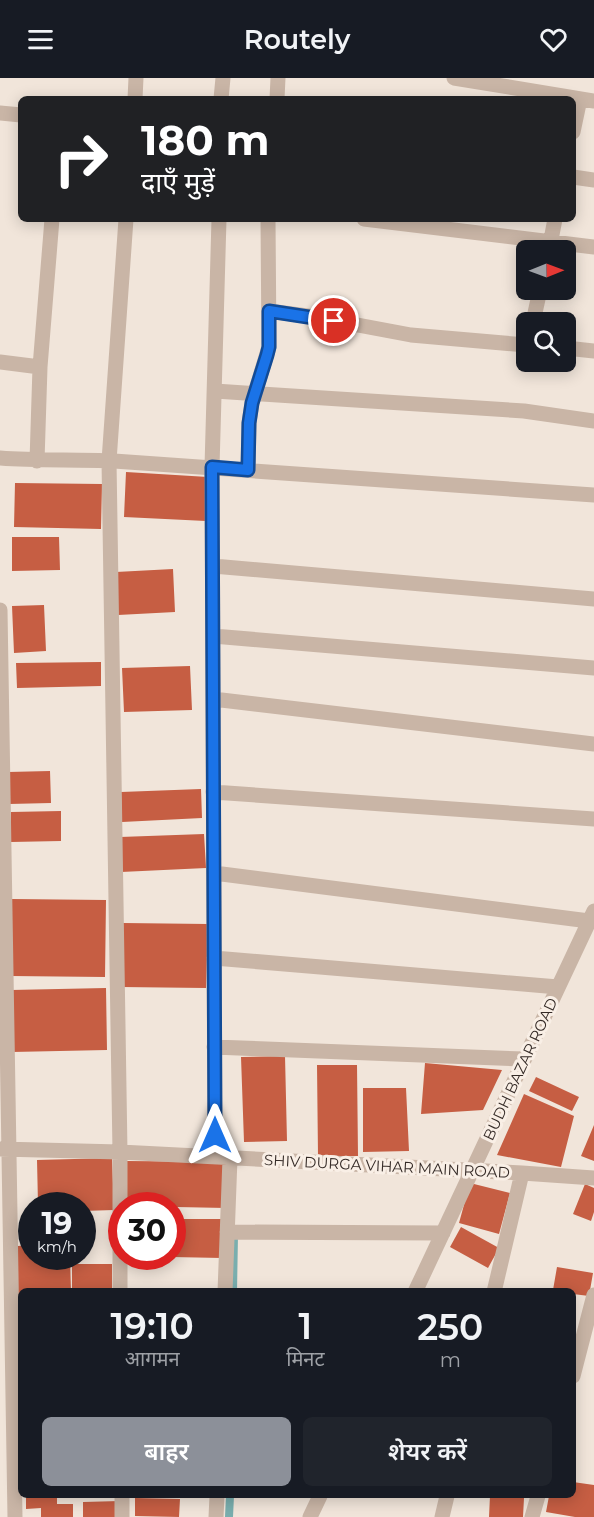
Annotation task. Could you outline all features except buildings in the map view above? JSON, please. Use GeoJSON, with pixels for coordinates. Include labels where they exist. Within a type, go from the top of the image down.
{"type":"FeatureCollection","features":[{"type":"Feature","properties":{"kind":"street"},"geometry":{"type":"LineString","coordinates":[[135,96],[136,78]]}},
{"type":"Feature","properties":{"kind":"street"},"geometry":{"type":"LineString","coordinates":[[221,96],[223,78]]}},
{"type":"Feature","properties":{"kind":"street"},"geometry":{"type":"LineString","coordinates":[[277,96],[278,78]]}},
{"type":"Feature","properties":{"kind":"street"},"geometry":{"type":"LineString","coordinates":[[462,79],[563,96]]}},
{"type":"Feature","properties":{"kind":"street"},"geometry":{"type":"LineString","coordinates":[[576,125],[587,100]]}},
{"type":"Feature","properties":{"kind":"street"},"geometry":{"type":"LineString","coordinates":[[0,113],[18,115]]}},
{"type":"Feature","properties":{"kind":"street"},"geometry":{"type":"LineString","coordinates":[[576,177],[594,180]]}},
{"type":"Feature","properties":{"kind":"street"},"geometry":{"type":"LineString","coordinates":[[38,460],[40,367],[52,222]]}},
{"type":"Feature","properties":{"kind":"street"},"geometry":{"type":"LineString","coordinates":[[120,1288],[120,1152],[109,461],[126,222]]}},
{"type":"Feature","properties":{"kind":"street"},"geometry":{"type":"LineString","coordinates":[[219,222],[212,467],[214,1047],[228,1232],[225,1288]]}},
{"type":"Feature","properties":{"kind":"street"},"geometry":{"type":"LineString","coordinates":[[248,470],[249,423],[252,403],[269,347],[268,222]]}},
{"type":"Feature","properties":{"kind":"street"},"geometry":{"type":"LineString","coordinates":[[384,222],[516,242]]}},
{"type":"Feature","properties":{"kind":"street"},"geometry":{"type":"LineString","coordinates":[[550,240],[554,222]]}},
{"type":"Feature","properties":{"kind":"street"},"geometry":{"type":"LineString","coordinates":[[576,247],[594,247]]}},
{"type":"Feature","properties":{"kind":"street"},"geometry":{"type":"LineString","coordinates":[[269,311],[411,335],[516,344]]}},
{"type":"Feature","properties":{"kind":"street"},"geometry":{"type":"LineString","coordinates":[[576,349],[594,351]]}},
{"type":"Feature","properties":{"kind":"street"},"geometry":{"type":"LineString","coordinates":[[0,362],[40,367]]}},
{"type":"Feature","properties":{"kind":"street"},"geometry":{"type":"LineString","coordinates":[[214,391],[524,411],[594,421]]}},
{"type":"Feature","properties":{"kind":"street"},"geometry":{"type":"LineString","coordinates":[[0,458],[212,467],[594,495]]}},
{"type":"Feature","properties":{"kind":"street"},"geometry":{"type":"LineString","coordinates":[[213,566],[594,599]]}},
{"type":"Feature","properties":{"kind":"street"},"geometry":{"type":"LineString","coordinates":[[0,610],[4,1149],[15,1517]]}},
{"type":"Feature","properties":{"kind":"street"},"geometry":{"type":"LineString","coordinates":[[213,636],[594,668]]}},
{"type":"Feature","properties":{"kind":"street"},"geometry":{"type":"LineString","coordinates":[[213,699],[594,744]]}},
{"type":"Feature","properties":{"kind":"street"},"geometry":{"type":"LineString","coordinates":[[213,792],[594,819]]}},
{"type":"Feature","properties":{"kind":"street"},"geometry":{"type":"LineString","coordinates":[[214,873],[592,916]]}},
{"type":"Feature","properties":{"kind":"street","name":"BUDH BAZAR ROAD"},"geometry":{"type":"LineString","coordinates":[[417,1288],[592,916]]}},
{"type":"Feature","properties":{"kind":"street"},"geometry":{"type":"LineString","coordinates":[[214,958],[558,987]]}},
{"type":"Feature","properties":{"kind":"street"},"geometry":{"type":"LineString","coordinates":[[214,1047],[524,1059]]}},
{"type":"Feature","properties":{"kind":"street","name":"SHIV DURGA VIHAR MAIN ROAD"},"geometry":{"type":"LineString","coordinates":[[4,1149],[223,1157],[594,1178]]}},
{"type":"Feature","properties":{"kind":"street"},"geometry":{"type":"LineString","coordinates":[[495,1288],[522,1173]]}},
{"type":"Feature","properties":{"kind":"street"},"geometry":{"type":"LineString","coordinates":[[228,1232],[443,1233]]}},
{"type":"Feature","properties":{"kind":"street"},"geometry":{"type":"LineString","coordinates":[[576,1364],[594,1295]]}},
{"type":"Feature","properties":{"kind":"street"},"geometry":{"type":"LineString","coordinates":[[122,1498],[122,1517]]}},
{"type":"Feature","properties":{"kind":"street"},"geometry":{"type":"LineString","coordinates":[[216,1517],[217,1498]]}},
{"type":"Feature","properties":{"kind":"street"},"geometry":{"type":"LineString","coordinates":[[309,1517],[319,1498]]}},
{"type":"Feature","properties":{"kind":"street"},"geometry":{"type":"LineString","coordinates":[[442,1517],[447,1498]]}},
{"type":"Feature","properties":{"kind":"street"},"geometry":{"type":"LineString","coordinates":[[532,1517],[537,1498]]}},
{"type":"Feature","properties":{"kind":"waterway"},"geometry":{"type":"LineString","coordinates":[[233,1288],[234,1235]]}},
{"type":"Feature","properties":{"kind":"waterway"},"geometry":{"type":"LineString","coordinates":[[229,1517],[230,1498]]}},
{"type":"Feature","properties":{"kind":"route"},"geometry":{"type":"LineString","coordinates":[[215,1135],[212,467],[248,470],[249,423],[252,403],[269,347],[269,311],[334,321]]}}]}
